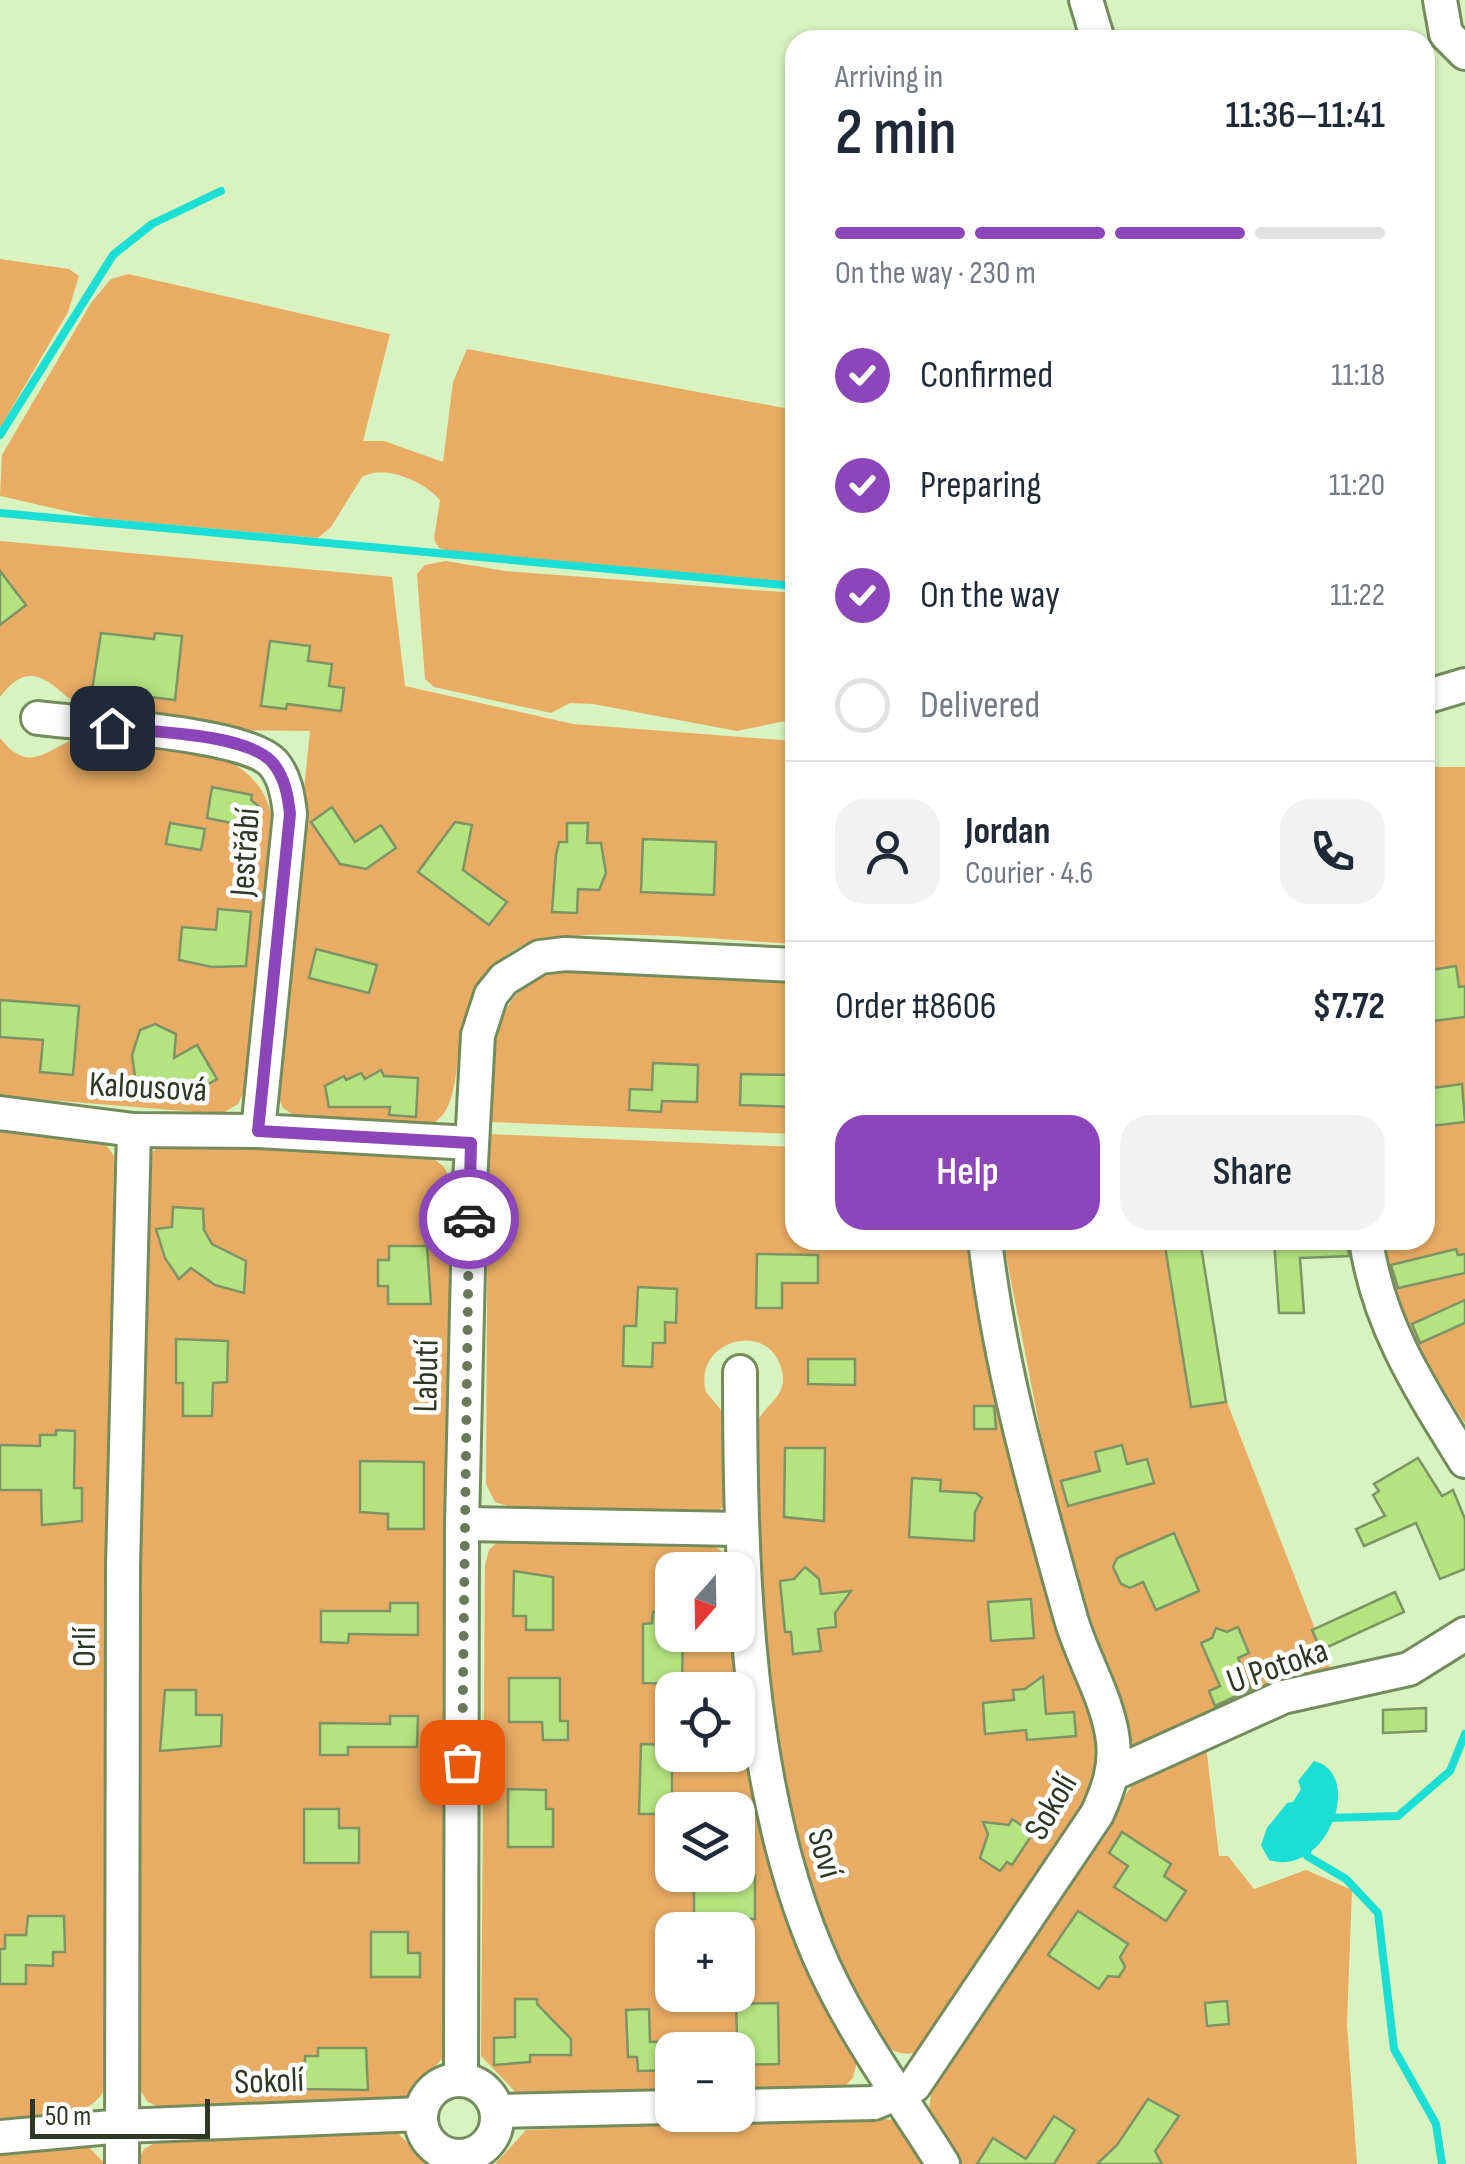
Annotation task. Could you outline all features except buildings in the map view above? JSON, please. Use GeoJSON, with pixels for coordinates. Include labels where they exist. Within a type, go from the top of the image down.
{"type":"FeatureCollection","features":[{"type":"Feature","properties":{"kind":"street"},"geometry":{"type":"LineString","coordinates":[[1086,0],[1095,30]]}},
{"type":"Feature","properties":{"kind":"street"},"geometry":{"type":"LineString","coordinates":[[1440,0],[1446,34],[1465,53]]}},
{"type":"Feature","properties":{"kind":"street"},"geometry":{"type":"LineString","coordinates":[[1435,694],[1465,685]]}},
{"type":"Feature","properties":{"kind":"street","name":"Jestřábí"},"geometry":{"type":"LineString","coordinates":[[38,718],[222,741],[258,752],[282,778],[290,814],[258,1131]]}},
{"type":"Feature","properties":{"kind":"street","name":"Labutí"},"geometry":{"type":"LineString","coordinates":[[461,2080],[462,1524],[471,1143],[483,1014],[491,995],[518,968],[540,957],[565,954],[785,965]]}},
{"type":"Feature","properties":{"kind":"street","name":"Kalousová"},"geometry":{"type":"LineString","coordinates":[[0,1113],[134,1130],[258,1131],[471,1143]]}},
{"type":"Feature","properties":{"kind":"street","name":"Orlí"},"geometry":{"type":"LineString","coordinates":[[122,2164],[123,1566],[134,1130]]}},
{"type":"Feature","properties":{"kind":"street","name":"Sokolí"},"geometry":{"type":"LineString","coordinates":[[900,2094],[919,2080],[1097,1814],[1113,1774],[1108,1718],[1075,1633],[1022,1448],[995,1328],[986,1250]]}},
{"type":"Feature","properties":{"kind":"street"},"geometry":{"type":"LineString","coordinates":[[1368,1250],[1378,1301],[1390,1332],[1465,1462]]}},
{"type":"Feature","properties":{"kind":"street","name":"Soví"},"geometry":{"type":"LineString","coordinates":[[740,1372],[740,1528],[768,1786],[778,1834],[825,1968],[848,2014],[944,2164]]}},
{"type":"Feature","properties":{"kind":"street"},"geometry":{"type":"LineString","coordinates":[[462,1524],[740,1528]]}},
{"type":"Feature","properties":{"kind":"street","name":"U Potoka"},"geometry":{"type":"LineString","coordinates":[[1113,1774],[1283,1697],[1409,1669],[1465,1634]]}},
{"type":"Feature","properties":{"kind":"street"},"geometry":{"type":"LineString","coordinates":[[461,2080],[484,2089],[497,2111],[493,2137],[460,2160],[436,2148],[422,2127],[424,2103],[439,2086],[461,2080]]}},
{"type":"Feature","properties":{"kind":"street"},"geometry":{"type":"LineString","coordinates":[[755,2106],[874,2103],[900,2094]]}},
{"type":"Feature","properties":{"kind":"street"},"geometry":{"type":"LineString","coordinates":[[497,2111],[655,2107]]}},
{"type":"Feature","properties":{"kind":"street","name":"Sokolí"},"geometry":{"type":"LineString","coordinates":[[0,2137],[122,2126],[421,2114]]}},
{"type":"Feature","properties":{"kind":"shaded area"},"geometry":{"type":"Polygon","coordinates":[[[0,259],[69,269],[79,276],[68,312],[0,428],[0,259]]]}},
{"type":"Feature","properties":{"kind":"shaded area"},"geometry":{"type":"Polygon","coordinates":[[[128,274],[390,334],[363,441],[384,441],[443,462],[453,382],[467,349],[785,408],[785,583],[462,555],[439,548],[434,539],[440,500],[415,481],[392,473],[362,477],[331,527],[318,538],[97,518],[0,496],[2,455],[91,303],[111,279],[128,274]]]}},
{"type":"Feature","properties":{"kind":"shaded area"},"geometry":{"type":"Polygon","coordinates":[[[0,541],[392,577],[405,686],[573,724],[785,740],[785,943],[612,934],[544,939],[521,946],[494,966],[476,991],[466,1019],[451,1097],[443,1115],[428,1125],[416,1127],[298,1118],[283,1108],[274,1086],[310,731],[242,730],[89,711],[37,677],[13,683],[0,697],[0,541]]]}},
{"type":"Feature","properties":{"kind":"shaded area"},"geometry":{"type":"Polygon","coordinates":[[[446,561],[505,571],[785,592],[785,721],[737,731],[593,704],[570,703],[551,713],[434,687],[425,679],[417,574],[425,565],[446,561]]]}},
{"type":"Feature","properties":{"kind":"shaded area"},"geometry":{"type":"Polygon","coordinates":[[[82,737],[202,751],[228,761],[250,777],[266,799],[273,829],[247,1085],[238,1104],[221,1114],[0,1096],[0,738],[11,750],[31,757],[82,737]]]}},
{"type":"Feature","properties":{"kind":"shaded area"},"geometry":{"type":"Polygon","coordinates":[[[1435,767],[1465,767],[1465,1423],[1413,1335],[1381,1250],[1435,1250],[1435,767]]]}},
{"type":"Feature","properties":{"kind":"shaded area"},"geometry":{"type":"Polygon","coordinates":[[[575,971],[785,980],[785,1134],[488,1122],[501,1023],[510,1003],[525,987],[546,976],[575,971]]]}},
{"type":"Feature","properties":{"kind":"shaded area"},"geometry":{"type":"Polygon","coordinates":[[[0,1121],[100,1136],[114,1156],[108,2079],[102,2093],[79,2111],[0,2123],[0,1121]]]}},
{"type":"Feature","properties":{"kind":"shaded area"},"geometry":{"type":"Polygon","coordinates":[[[488,1134],[785,1147],[785,1250],[973,1250],[997,1398],[1016,1481],[1036,1554],[1095,1721],[1100,1757],[1087,1804],[919,2052],[898,2052],[883,2042],[834,1951],[812,1892],[780,1767],[762,1638],[751,1480],[754,1430],[782,1387],[782,1371],[775,1355],[763,1345],[749,1341],[734,1342],[710,1359],[705,1374],[706,1392],[727,1417],[731,1497],[718,1512],[703,1516],[514,1508],[495,1502],[486,1484],[488,1134]]]}},
{"type":"Feature","properties":{"kind":"shaded area"},"geometry":{"type":"Polygon","coordinates":[[[167,1142],[430,1156],[444,1167],[450,1179],[446,2055],[397,2106],[163,2109],[148,2102],[136,2084],[141,1176],[152,1152],[167,1142]]]}},
{"type":"Feature","properties":{"kind":"shaded area"},"geometry":{"type":"Polygon","coordinates":[[[1005,1250],[1166,1250],[1192,1406],[1227,1402],[1332,1673],[1135,1751],[1064,1552],[1005,1250]]]}},
{"type":"Feature","properties":{"kind":"shaded area"},"geometry":{"type":"Polygon","coordinates":[[[500,1539],[709,1543],[723,1552],[655,1552],[655,1652],[743,1652],[748,1672],[655,1672],[655,1772],[755,1772],[755,1696],[857,2061],[853,2078],[844,2087],[755,2094],[755,2032],[655,2032],[655,2098],[525,2102],[481,2056],[485,1565],[489,1550],[500,1539]]]}},
{"type":"Feature","properties":{"kind":"shaded area"},"geometry":{"type":"Polygon","coordinates":[[[1206,1746],[1219,1856],[1228,1856],[1254,1889],[1306,1870],[1352,1890],[1347,2024],[1357,2164],[958,2164],[928,2116],[932,2088],[1135,1781],[1206,1746]]]}},
{"type":"Feature","properties":{"kind":"shaded area"},"geometry":{"type":"Polygon","coordinates":[[[875,2117],[896,2121],[927,2164],[495,2164],[526,2130],[655,2125],[655,2132],[755,2132],[755,2121],[875,2117]]]}},
{"type":"Feature","properties":{"kind":"shaded area"},"geometry":{"type":"Polygon","coordinates":[[[398,2133],[428,2164],[136,2164],[144,2149],[163,2138],[398,2133]]]}},
{"type":"Feature","properties":{"kind":"shaded area"},"geometry":{"type":"Polygon","coordinates":[[[86,2144],[105,2164],[0,2164],[0,2151],[86,2144]]]}},
{"type":"Feature","properties":{"kind":"water"},"geometry":{"type":"Polygon","coordinates":[[[1314,1761],[1329,1770],[1337,1785],[1338,1803],[1332,1822],[1322,1840],[1307,1854],[1289,1862],[1269,1860],[1261,1845],[1267,1828],[1287,1803],[1293,1802],[1301,1789],[1298,1781],[1314,1761]]]}},
{"type":"Feature","properties":{"kind":"waterway"},"geometry":{"type":"LineString","coordinates":[[0,435],[113,255],[152,224],[221,191]]}},
{"type":"Feature","properties":{"kind":"waterway"},"geometry":{"type":"LineString","coordinates":[[0,513],[785,585]]}},
{"type":"Feature","properties":{"kind":"waterway"},"geometry":{"type":"LineString","coordinates":[[1327,1818],[1398,1816],[1450,1771],[1465,1734]]}},
{"type":"Feature","properties":{"kind":"waterway"},"geometry":{"type":"LineString","coordinates":[[1307,1850],[1307,1856],[1346,1879],[1378,1913],[1394,2049],[1436,2124],[1442,2164]]}},
{"type":"Feature","properties":{"kind":"way so far"},"geometry":{"type":"LineString","coordinates":[[462,1762],[462,1524],[469,1219]]}},
{"type":"Feature","properties":{"kind":"route"},"geometry":{"type":"LineString","coordinates":[[112,728],[222,741],[258,752],[272,762],[288,794],[290,814],[258,1131],[471,1143],[469,1219]]}}]}
